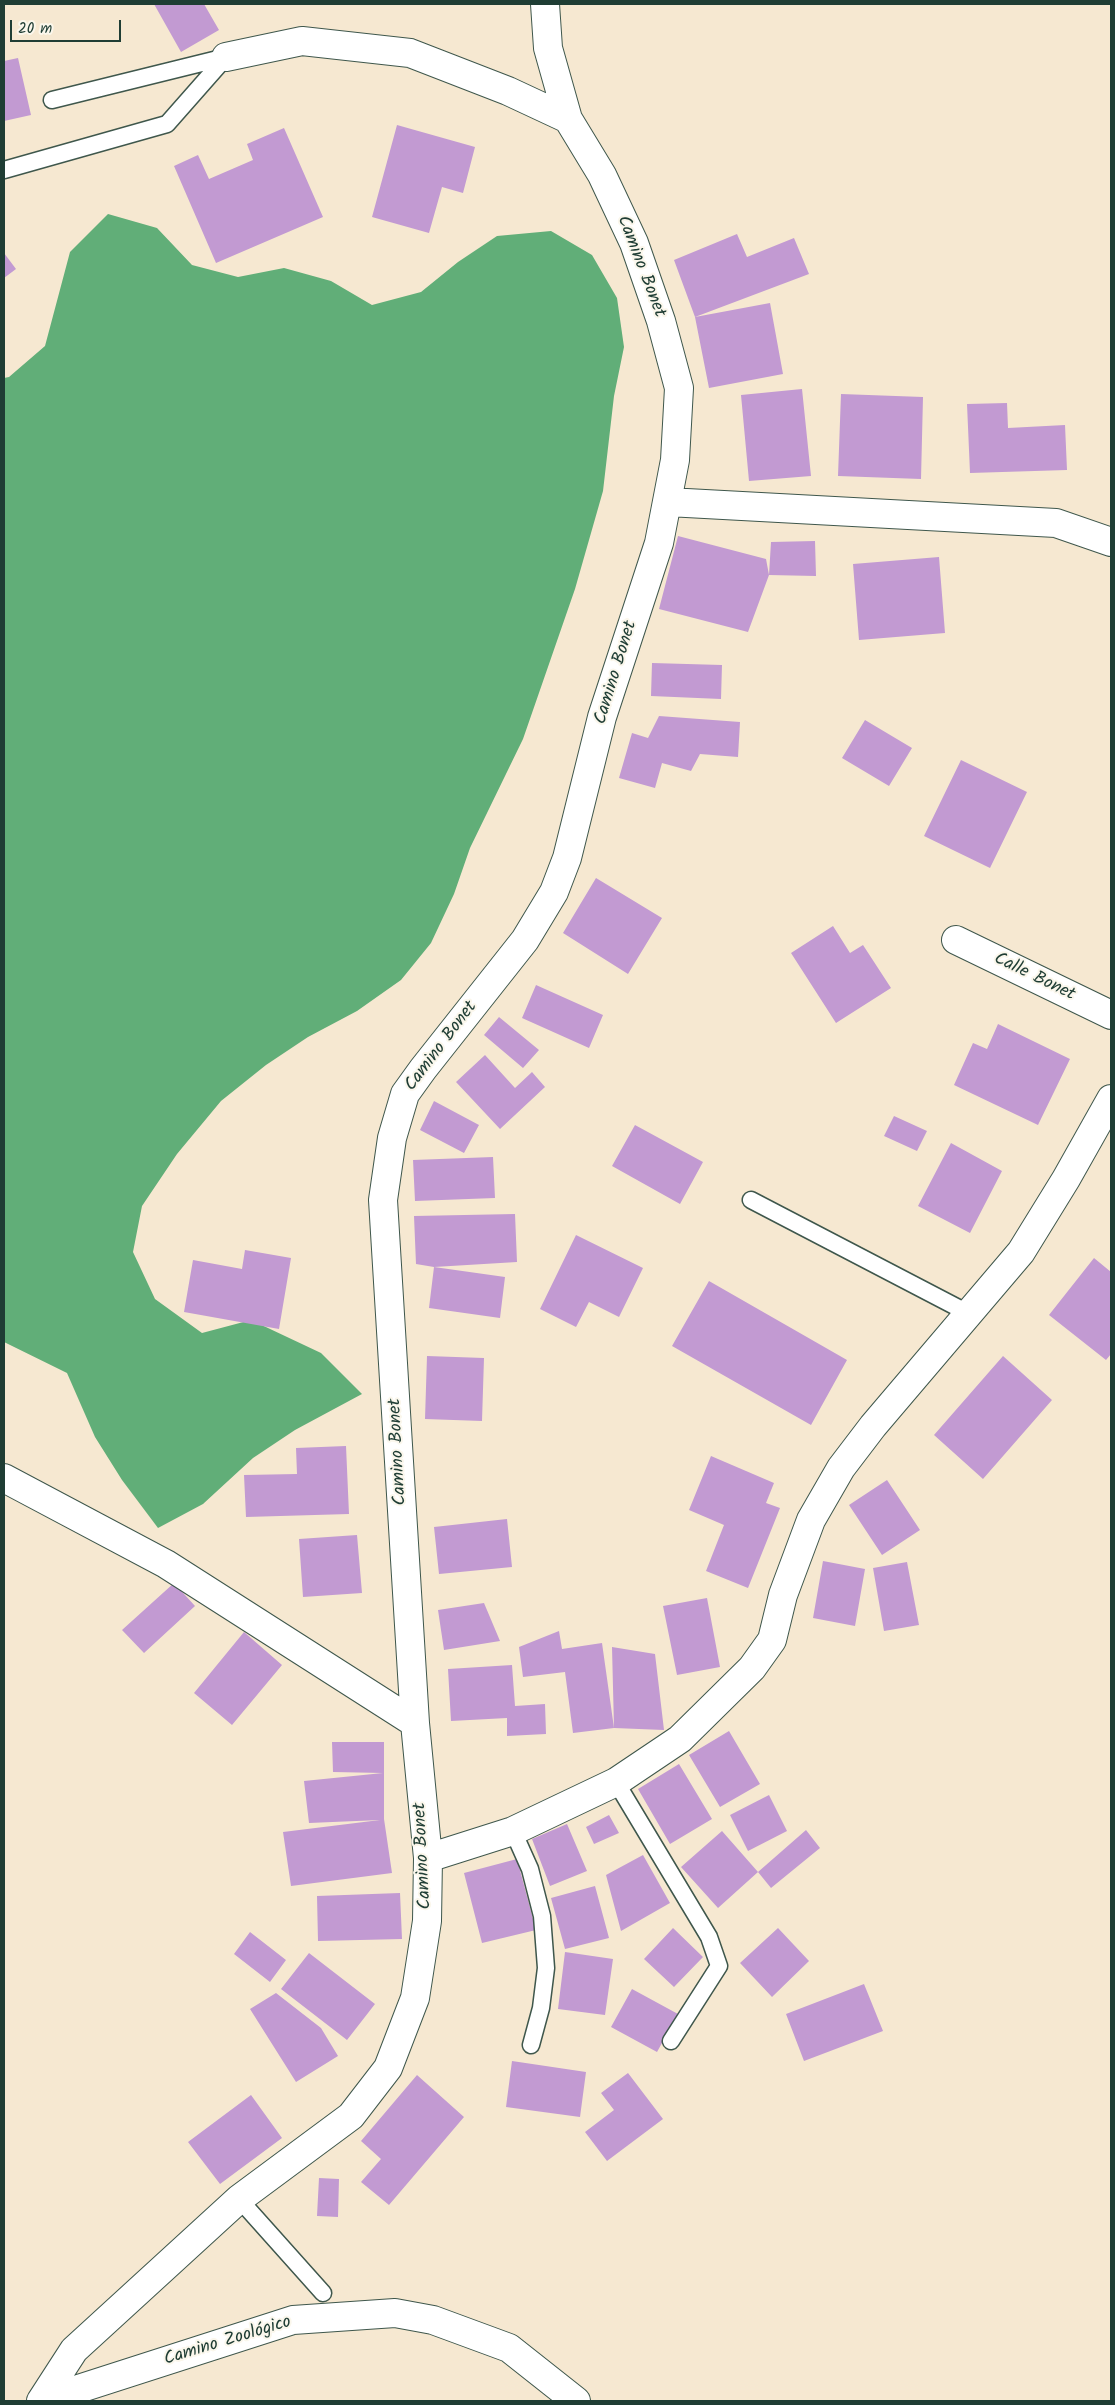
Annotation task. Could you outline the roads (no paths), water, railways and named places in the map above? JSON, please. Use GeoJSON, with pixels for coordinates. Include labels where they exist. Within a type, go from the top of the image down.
{"type":"FeatureCollection","features":[{"type":"Feature","properties":{"kind":"street","name":"Camino Bonet"},"geometry":{"type":"LineString","coordinates":[[41,2401],[74,2350],[239,2199],[351,2116],[388,2068],[416,1998],[427,1921],[428,1858],[415,1723],[383,1200],[392,1138],[405,1094],[423,1068],[525,940],[554,892],[567,858],[602,717],[659,543],[675,460],[679,388],[661,321],[634,244],[602,175],[568,119],[548,48],[545,4]]}},
{"type":"Feature","properties":{"kind":"street"},"geometry":{"type":"LineString","coordinates":[[226,57],[302,41],[410,53],[508,91],[568,119]]}},
{"type":"Feature","properties":{"kind":"street"},"geometry":{"type":"LineString","coordinates":[[668,502],[1056,523],[1111,542]]}},
{"type":"Feature","properties":{"kind":"street","name":"Calle Bonet"},"geometry":{"type":"LineString","coordinates":[[956,940],[1111,1015]]}},
{"type":"Feature","properties":{"kind":"street"},"geometry":{"type":"LineString","coordinates":[[428,1858],[513,1832],[616,1782],[680,1739],[752,1668],[772,1640],[783,1595],[811,1520],[841,1468],[873,1426],[1021,1252],[1066,1179],[1111,1099]]}},
{"type":"Feature","properties":{"kind":"street"},"geometry":{"type":"LineString","coordinates":[[4,1478],[166,1564],[415,1723]]}},
{"type":"Feature","properties":{"kind":"street","name":"Camino Zoológico"},"geometry":{"type":"LineString","coordinates":[[41,2401],[293,2320],[395,2313],[433,2320],[509,2348],[576,2401]]}},
{"type":"Feature","properties":{"kind":"lane"},"geometry":{"type":"LineString","coordinates":[[52,100],[226,57]]}},
{"type":"Feature","properties":{"kind":"lane"},"geometry":{"type":"LineString","coordinates":[[4,170],[168,124],[226,57]]}},
{"type":"Feature","properties":{"kind":"lane"},"geometry":{"type":"LineString","coordinates":[[751,1200],[968,1313]]}},
{"type":"Feature","properties":{"kind":"lane"},"geometry":{"type":"LineString","coordinates":[[616,1782],[709,1937],[720,1966],[671,2041]]}},
{"type":"Feature","properties":{"kind":"lane"},"geometry":{"type":"LineString","coordinates":[[513,1832],[530,1869],[542,1916],[546,1968],[541,2008],[531,2045]]}},
{"type":"Feature","properties":{"kind":"lane"},"geometry":{"type":"LineString","coordinates":[[239,2199],[323,2293]]}}]}
